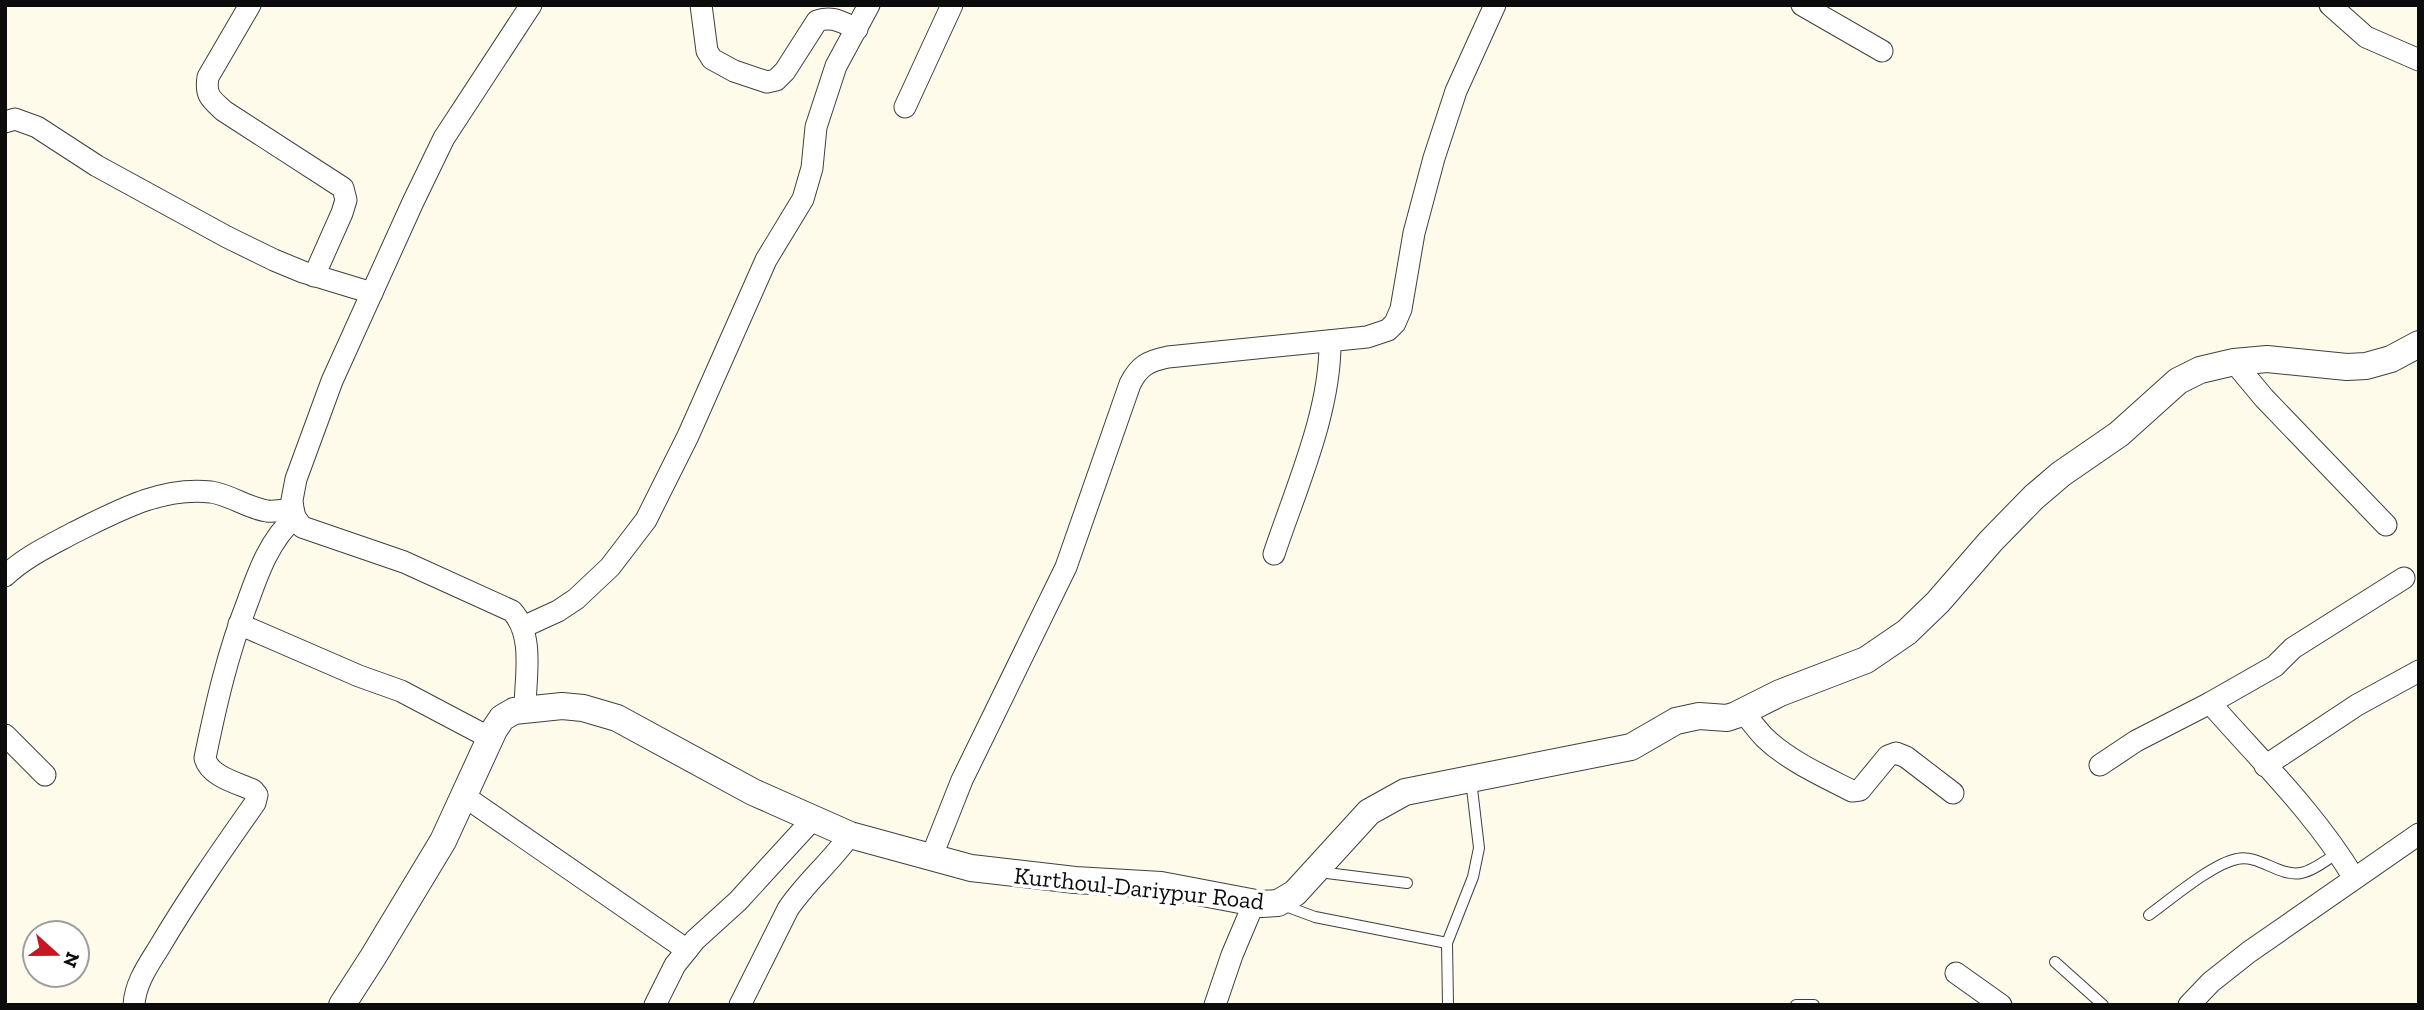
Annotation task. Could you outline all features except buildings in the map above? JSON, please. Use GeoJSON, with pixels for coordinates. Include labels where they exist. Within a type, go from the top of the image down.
{"type":"FeatureCollection","features":[{"type":"Feature","properties":{"kind":"street"},"geometry":{"type":"LineString","coordinates":[[250,5],[208,77],[206,89],[211,99],[224,111],[343,188],[346,200],[314,276]]}},
{"type":"Feature","properties":{"kind":"street"},"geometry":{"type":"LineString","coordinates":[[524,709],[526,643],[521,621],[512,611],[404,562],[302,527],[294,513],[292,500],[300,467],[332,381],[444,138],[531,5]]}},
{"type":"Feature","properties":{"kind":"street"},"geometry":{"type":"LineString","coordinates":[[701,5],[707,51],[712,59],[727,68],[768,82],[776,80],[785,71],[817,21],[835,19],[857,29]]}},
{"type":"Feature","properties":{"kind":"street"},"geometry":{"type":"LineString","coordinates":[[523,627],[558,611],[576,599],[625,550],[646,520],[688,436],[766,260],[803,199],[812,168],[820,112],[836,66],[869,5]]}},
{"type":"Feature","properties":{"kind":"street"},"geometry":{"type":"LineString","coordinates":[[905,107],[951,5]]}},
{"type":"Feature","properties":{"kind":"street"},"geometry":{"type":"LineString","coordinates":[[931,858],[962,780],[1066,567],[1129,384],[1136,372],[1143,365],[1168,357],[1367,337],[1388,330],[1395,323],[1401,309],[1414,233],[1434,158],[1456,91],[1495,5]]}},
{"type":"Feature","properties":{"kind":"street"},"geometry":{"type":"LineString","coordinates":[[1802,5],[1882,51]]}},
{"type":"Feature","properties":{"kind":"street"},"geometry":{"type":"LineString","coordinates":[[2330,5],[2367,37],[2419,60]]}},
{"type":"Feature","properties":{"kind":"street"},"geometry":{"type":"LineString","coordinates":[[5,122],[15,119],[37,127],[89,161],[227,237],[314,276],[372,293]]}},
{"type":"Feature","properties":{"kind":"street"},"geometry":{"type":"LineString","coordinates":[[1274,554],[1321,409],[1327,382],[1329,341]]}},
{"type":"Feature","properties":{"kind":"street","name":"Kurthoul-Dariypur Road"},"geometry":{"type":"LineString","coordinates":[[342,1005],[443,841],[490,738],[502,718],[514,711],[562,706],[583,708],[617,718],[753,792],[813,819],[850,835],[931,858],[1016,875],[1161,885],[1266,903],[1295,892],[1369,812],[1405,792],[1630,747],[1676,721],[1699,716],[1727,718],[1780,693],[1866,660],[1892,643],[1938,602],[2034,497],[2061,474],[2119,434],[2178,381],[2200,370],[2234,362],[2267,359],[2347,367],[2366,366],[2391,359],[2419,344]]}},
{"type":"Feature","properties":{"kind":"street"},"geometry":{"type":"LineString","coordinates":[[2234,362],[2264,398],[2386,525]]}},
{"type":"Feature","properties":{"kind":"street"},"geometry":{"type":"LineString","coordinates":[[5,576],[30,556],[111,514],[165,495],[194,491],[212,492],[266,511],[294,513]]}},
{"type":"Feature","properties":{"kind":"street"},"geometry":{"type":"LineString","coordinates":[[134,1005],[144,973],[177,917],[255,803],[257,796],[253,790],[213,771],[206,765],[205,758],[220,684],[239,624],[273,542],[294,513]]}},
{"type":"Feature","properties":{"kind":"street"},"geometry":{"type":"LineString","coordinates":[[2100,765],[2154,731],[2275,666],[2293,648],[2404,578]]}},
{"type":"Feature","properties":{"kind":"street"},"geometry":{"type":"LineString","coordinates":[[239,624],[359,676],[401,691],[490,738]]}},
{"type":"Feature","properties":{"kind":"street"},"geometry":{"type":"LineString","coordinates":[[2265,766],[2357,705],[2419,671]]}},
{"type":"Feature","properties":{"kind":"street"},"geometry":{"type":"LineString","coordinates":[[2210,703],[2303,805],[2339,852],[2354,878]]}},
{"type":"Feature","properties":{"kind":"street"},"geometry":{"type":"LineString","coordinates":[[1743,712],[1765,738],[1779,749],[1852,791],[1860,790],[1888,756],[1896,753],[1906,757],[1953,793]]}},
{"type":"Feature","properties":{"kind":"street"},"geometry":{"type":"LineString","coordinates":[[5,735],[45,775]]}},
{"type":"Feature","properties":{"kind":"street"},"geometry":{"type":"LineString","coordinates":[[464,796],[687,950]]}},
{"type":"Feature","properties":{"kind":"street"},"geometry":{"type":"LineString","coordinates":[[654,1005],[675,965],[687,950],[738,901],[813,819]]}},
{"type":"Feature","properties":{"kind":"street"},"geometry":{"type":"LineString","coordinates":[[2189,1005],[2211,982],[2249,952],[2419,834]]}},
{"type":"Feature","properties":{"kind":"street"},"geometry":{"type":"LineString","coordinates":[[740,1005],[797,895],[838,852],[850,835]]}},
{"type":"Feature","properties":{"kind":"street"},"geometry":{"type":"LineString","coordinates":[[1215,1005],[1227,967],[1266,903]]}},
{"type":"Feature","properties":{"kind":"street"},"geometry":{"type":"LineString","coordinates":[[1956,973],[2001,1005]]}},
{"type":"Feature","properties":{"kind":"lane"},"geometry":{"type":"LineString","coordinates":[[1448,1005],[1447,943],[1474,877],[1479,848],[1470,777]]}},
{"type":"Feature","properties":{"kind":"lane"},"geometry":{"type":"LineString","coordinates":[[2149,915],[2212,870],[2238,858],[2300,874],[2339,852]]}},
{"type":"Feature","properties":{"kind":"lane"},"geometry":{"type":"LineString","coordinates":[[1314,871],[1407,883]]}},
{"type":"Feature","properties":{"kind":"lane"},"geometry":{"type":"LineString","coordinates":[[1266,903],[1315,918],[1447,943]]}},
{"type":"Feature","properties":{"kind":"lane"},"geometry":{"type":"LineString","coordinates":[[2055,962],[2103,1005]]}},
{"type":"Feature","properties":{"kind":"lane"},"geometry":{"type":"LineString","coordinates":[[1796,1005],[1814,1005]]}}]}
